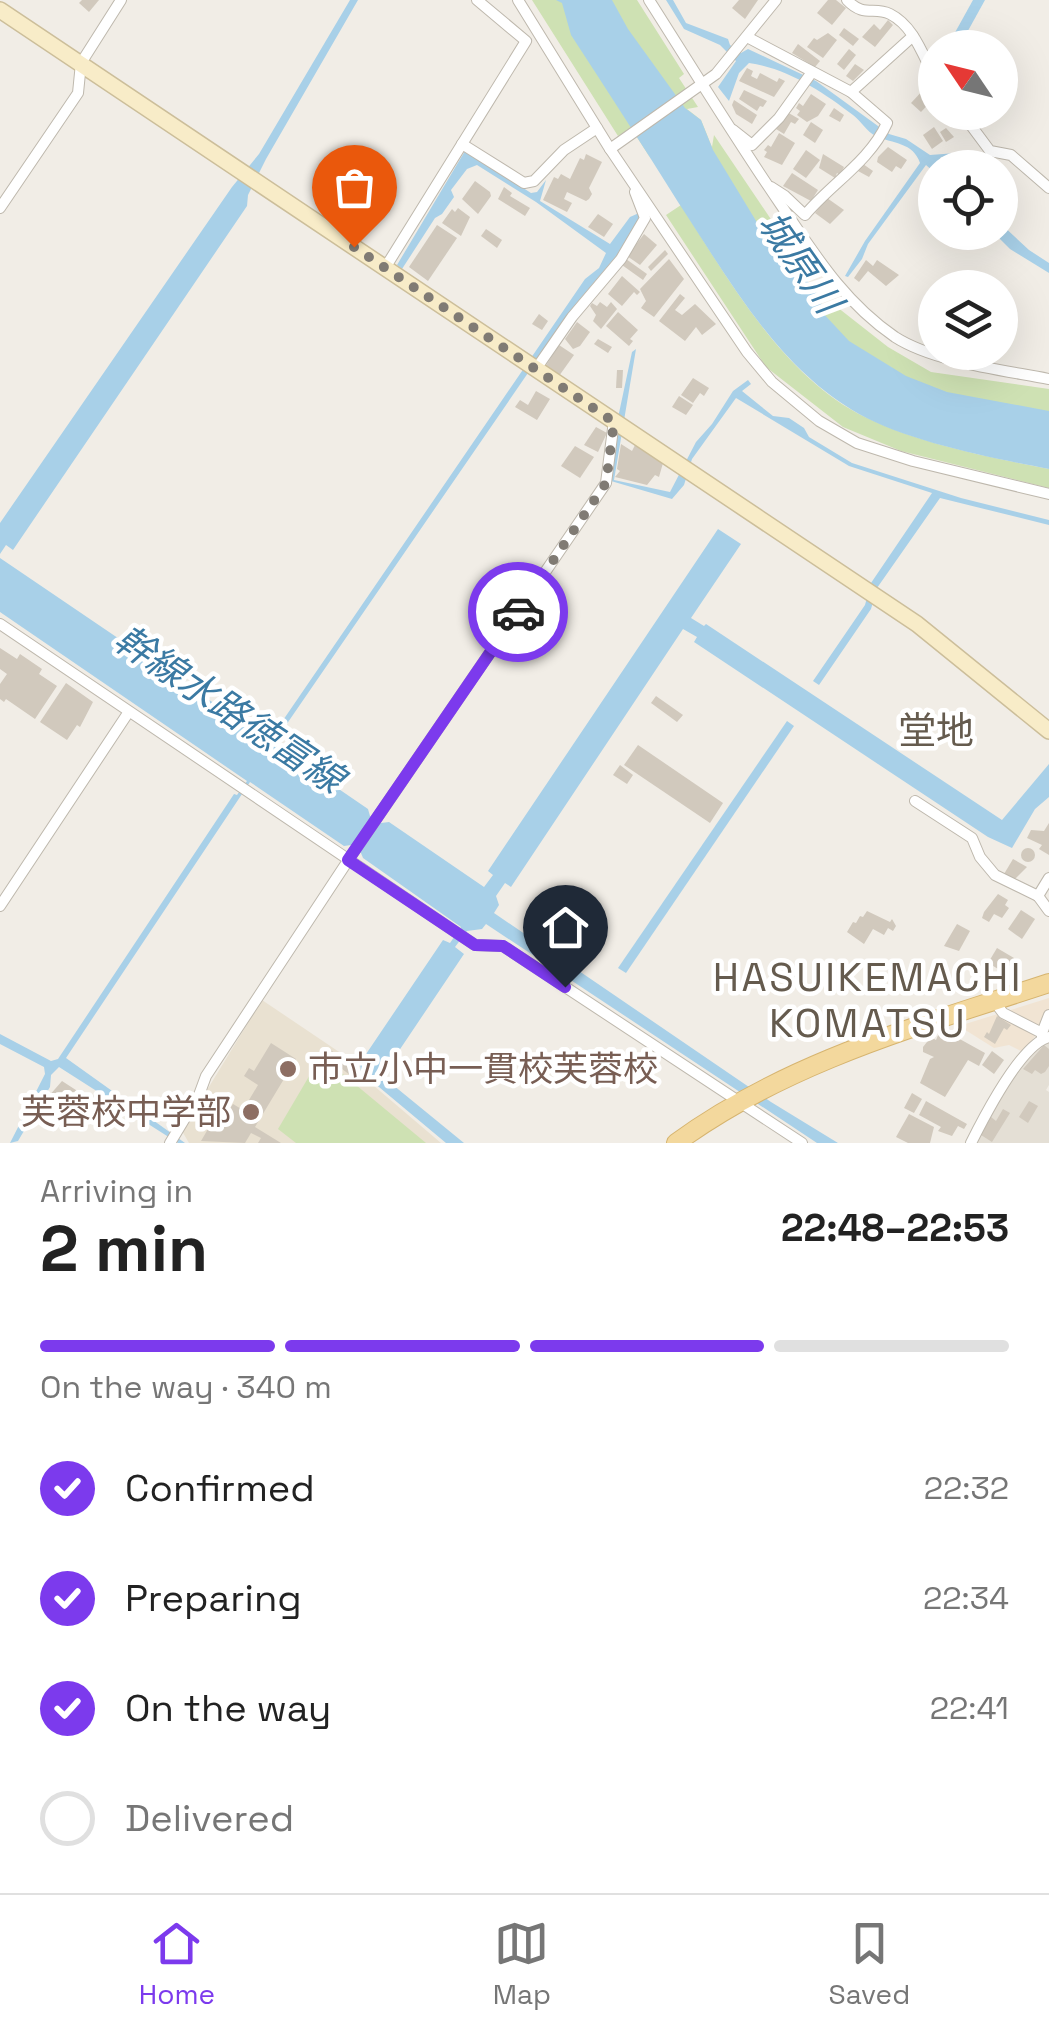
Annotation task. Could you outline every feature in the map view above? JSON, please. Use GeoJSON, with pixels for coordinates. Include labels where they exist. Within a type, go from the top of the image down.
{"type":"FeatureCollection","features":[{"type":"Feature","properties":{"kind":"main road"},"geometry":{"type":"LineString","coordinates":[[676,1143],[736,1102],[819,1060],[1049,983]]}},
{"type":"Feature","properties":{"kind":"street"},"geometry":{"type":"LineString","coordinates":[[0,208],[92,70],[121,0]]}},
{"type":"Feature","properties":{"kind":"street"},"geometry":{"type":"LineString","coordinates":[[385,268],[526,41],[477,0]]}},
{"type":"Feature","properties":{"kind":"street"},"geometry":{"type":"LineString","coordinates":[[518,0],[598,128],[747,352],[772,382],[818,420],[857,444],[1049,494]]}},
{"type":"Feature","properties":{"kind":"street"},"geometry":{"type":"LineString","coordinates":[[650,0],[724,122],[820,266],[846,297],[897,338],[926,350],[990,368],[1049,378]]}},
{"type":"Feature","properties":{"kind":"street"},"geometry":{"type":"LineString","coordinates":[[612,148],[701,86],[734,53],[776,0]]}},
{"type":"Feature","properties":{"kind":"street"},"geometry":{"type":"LineString","coordinates":[[847,0],[866,13],[887,12],[909,27],[918,46]]}},
{"type":"Feature","properties":{"kind":"street"},"geometry":{"type":"LineString","coordinates":[[0,10],[917,624],[1049,731]]}},
{"type":"Feature","properties":{"kind":"street"},"geometry":{"type":"LineString","coordinates":[[852,92],[913,36]]}},
{"type":"Feature","properties":{"kind":"street"},"geometry":{"type":"LineString","coordinates":[[747,37],[852,92],[886,123],[843,179],[805,215],[786,196],[766,184]]}},
{"type":"Feature","properties":{"kind":"street"},"geometry":{"type":"LineString","coordinates":[[724,122],[752,145],[779,118],[810,73]]}},
{"type":"Feature","properties":{"kind":"street"},"geometry":{"type":"LineString","coordinates":[[462,144],[524,183],[534,182],[564,150],[598,128]]}},
{"type":"Feature","properties":{"kind":"street"},"geometry":{"type":"LineString","coordinates":[[974,130],[990,151],[1011,156],[1049,188]]}},
{"type":"Feature","properties":{"kind":"street"},"geometry":{"type":"LineString","coordinates":[[531,366],[621,258],[645,218],[626,168]]}},
{"type":"Feature","properties":{"kind":"street"},"geometry":{"type":"LineString","coordinates":[[172,1139],[206,1076],[350,856],[606,483],[618,424]]}},
{"type":"Feature","properties":{"kind":"street"},"geometry":{"type":"LineString","coordinates":[[0,624],[128,713],[350,856],[475,945],[503,946],[802,1143]]}},
{"type":"Feature","properties":{"kind":"street"},"geometry":{"type":"LineString","coordinates":[[0,906],[128,713]]}},
{"type":"Feature","properties":{"kind":"street"},"geometry":{"type":"LineString","coordinates":[[916,801],[972,838],[980,857],[995,875],[1038,896],[1049,911]]}},
{"type":"Feature","properties":{"kind":"street"},"geometry":{"type":"LineString","coordinates":[[1038,896],[1049,878]]}},
{"type":"Feature","properties":{"kind":"street"},"geometry":{"type":"LineString","coordinates":[[994,1002],[1003,1013],[1044,1036]]}},
{"type":"Feature","properties":{"kind":"street"},"geometry":{"type":"LineString","coordinates":[[975,1142],[1027,1052],[1044,1036],[1049,1015]]}},
{"type":"Feature","properties":{"kind":"shaded area"},"geometry":{"type":"Polygon","coordinates":[[[1049,998],[1049,1032],[1039,1031],[1023,1052],[1009,1045],[994,1048],[959,1026],[1049,998]]]}},
{"type":"Feature","properties":{"kind":"shaded area","name":"市立小中一貫校芙蓉校"},"geometry":{"type":"Polygon","coordinates":[[[262,1000],[357,1064],[360,1074],[441,1143],[189,1143],[182,1131],[262,1000]]]}},
{"type":"Feature","properties":{"kind":"shaded area"},"geometry":{"type":"Polygon","coordinates":[[[1039,1031],[1049,1032],[1049,1143],[967,1143],[1039,1031]]]}},
{"type":"Feature","properties":{"kind":"green space"},"geometry":{"type":"Polygon","coordinates":[[[532,0],[570,0],[651,159],[631,128],[618,136],[532,0]]]}},
{"type":"Feature","properties":{"kind":"green space"},"geometry":{"type":"Polygon","coordinates":[[[607,0],[637,0],[684,74],[679,78],[698,107],[687,109],[701,120],[712,147],[714,135],[791,249],[785,252],[821,299],[822,312],[837,307],[888,347],[918,364],[918,370],[1049,389],[1049,412],[944,396],[835,345],[607,0]]]}},
{"type":"Feature","properties":{"kind":"green space"},"geometry":{"type":"Polygon","coordinates":[[[681,205],[760,324],[808,377],[835,399],[865,417],[909,435],[1049,469],[1049,488],[901,451],[843,427],[766,367],[666,215],[681,205]]]}},
{"type":"Feature","properties":{"kind":"green space"},"geometry":{"type":"Polygon","coordinates":[[[321,1056],[426,1143],[296,1143],[278,1129],[321,1056]]]}},
{"type":"Feature","properties":{"kind":"water"},"geometry":{"type":"Polygon","coordinates":[[[350,0],[358,0],[266,159],[248,195],[247,206],[13,550],[6,545],[0,554],[0,523],[232,187],[259,154],[350,0]]]}},
{"type":"Feature","properties":{"kind":"water"},"geometry":{"type":"Polygon","coordinates":[[[556,0],[612,0],[685,108],[701,120],[713,150],[764,234],[785,251],[821,299],[822,312],[849,341],[906,376],[947,392],[1049,411],[1049,469],[951,448],[879,424],[830,395],[803,372],[756,319],[716,261],[571,35],[562,3],[556,0]]]}},
{"type":"Feature","properties":{"kind":"water"},"geometry":{"type":"Polygon","coordinates":[[[666,0],[673,0],[686,23],[728,39],[741,53],[748,49],[816,81],[889,134],[922,150],[918,150],[918,158],[907,147],[873,134],[817,90],[763,66],[749,63],[739,73],[729,101],[718,87],[736,61],[720,45],[684,29],[666,0]]]}},
{"type":"Feature","properties":{"kind":"water"},"geometry":{"type":"Polygon","coordinates":[[[973,0],[985,0],[968,30],[956,30],[973,0]]]}},
{"type":"Feature","properties":{"kind":"water"},"geometry":{"type":"Polygon","coordinates":[[[465,151],[531,193],[537,192],[546,180],[540,201],[610,244],[630,217],[639,213],[640,219],[618,254],[574,306],[273,744],[368,809],[370,816],[381,823],[389,822],[484,887],[493,875],[488,871],[718,529],[741,544],[691,618],[706,624],[1002,820],[1049,764],[1049,797],[1035,809],[1012,848],[988,837],[694,642],[697,637],[683,629],[511,887],[505,883],[496,896],[499,905],[494,913],[771,1102],[838,1143],[817,1143],[486,924],[482,929],[467,931],[455,947],[464,954],[382,1076],[464,1143],[446,1143],[361,1072],[360,1063],[443,940],[450,943],[461,927],[363,858],[351,845],[344,846],[250,782],[66,1058],[185,1143],[178,1143],[59,1067],[51,1075],[50,1087],[18,1141],[10,1143],[45,1074],[44,1067],[0,1044],[0,1034],[51,1061],[58,1059],[234,794],[247,781],[0,612],[0,558],[271,742],[606,253],[477,165],[467,169],[451,190],[454,197],[435,218],[402,269],[397,265],[465,151]]]}},
{"type":"Feature","properties":{"kind":"water"},"geometry":{"type":"Polygon","coordinates":[[[918,166],[918,176],[868,244],[862,259],[845,276],[918,166]]]}},
{"type":"Feature","properties":{"kind":"water"},"geometry":{"type":"Polygon","coordinates":[[[1018,240],[1049,263],[1049,273],[1012,250],[1018,250],[1018,240]]]}},
{"type":"Feature","properties":{"kind":"water"},"geometry":{"type":"Polygon","coordinates":[[[636,349],[614,480],[670,492],[696,442],[733,391],[748,380],[751,384],[742,391],[773,416],[789,418],[804,428],[809,437],[852,463],[961,498],[1049,520],[1049,525],[940,498],[877,588],[871,609],[819,685],[813,681],[865,605],[871,583],[932,493],[849,466],[736,398],[692,459],[684,485],[672,499],[611,481],[619,413],[632,352],[636,349]]]}},
{"type":"Feature","properties":{"kind":"water"},"geometry":{"type":"Polygon","coordinates":[[[787,721],[794,726],[626,973],[618,968],[787,721]]]}},
{"type":"Feature","properties":{"kind":"building"},"geometry":{"type":"Polygon","coordinates":[[[99,0],[89,12],[79,3],[99,0]]]}},
{"type":"Feature","properties":{"kind":"building"},"geometry":{"type":"Polygon","coordinates":[[[739,0],[758,0],[745,19],[732,8],[739,0]]]}},
{"type":"Feature","properties":{"kind":"building"},"geometry":{"type":"Polygon","coordinates":[[[828,0],[836,0],[846,8],[832,25],[817,13],[828,0]]]}},
{"type":"Feature","properties":{"kind":"building"},"geometry":{"type":"Polygon","coordinates":[[[888,20],[893,25],[875,47],[862,37],[874,24],[880,30],[888,20]]]}},
{"type":"Feature","properties":{"kind":"building"},"geometry":{"type":"Polygon","coordinates":[[[844,28],[859,39],[853,46],[839,35],[844,28]]]}},
{"type":"Feature","properties":{"kind":"building"},"geometry":{"type":"Polygon","coordinates":[[[828,33],[837,40],[823,58],[807,47],[814,38],[828,33]]]}},
{"type":"Feature","properties":{"kind":"building"},"geometry":{"type":"Polygon","coordinates":[[[798,44],[820,61],[815,67],[792,53],[798,44]]]}},
{"type":"Feature","properties":{"kind":"building"},"geometry":{"type":"Polygon","coordinates":[[[849,49],[856,55],[844,70],[837,64],[849,49]]]}},
{"type":"Feature","properties":{"kind":"building"},"geometry":{"type":"Polygon","coordinates":[[[855,64],[864,70],[853,81],[846,76],[855,64]]]}},
{"type":"Feature","properties":{"kind":"building"},"geometry":{"type":"Polygon","coordinates":[[[747,68],[757,79],[760,73],[777,82],[779,78],[785,81],[774,97],[739,81],[747,68]]]}},
{"type":"Feature","properties":{"kind":"building"},"geometry":{"type":"Polygon","coordinates":[[[744,90],[767,101],[763,107],[757,111],[739,99],[744,90]]]}},
{"type":"Feature","properties":{"kind":"building"},"geometry":{"type":"Polygon","coordinates":[[[811,94],[826,104],[818,116],[807,122],[797,115],[800,111],[796,108],[799,103],[803,106],[811,94]]]}},
{"type":"Feature","properties":{"kind":"building"},"geometry":{"type":"Polygon","coordinates":[[[734,100],[757,115],[752,124],[736,114],[734,100]]]}},
{"type":"Feature","properties":{"kind":"building"},"geometry":{"type":"Polygon","coordinates":[[[834,108],[844,115],[840,122],[829,116],[834,108]]]}},
{"type":"Feature","properties":{"kind":"building"},"geometry":{"type":"Polygon","coordinates":[[[787,112],[799,119],[795,124],[791,122],[784,134],[776,129],[787,112]]]}},
{"type":"Feature","properties":{"kind":"building"},"geometry":{"type":"Polygon","coordinates":[[[811,122],[823,130],[815,143],[803,135],[811,122]]]}},
{"type":"Feature","properties":{"kind":"building"},"geometry":{"type":"Polygon","coordinates":[[[936,130],[943,141],[932,149],[923,135],[936,130]]]}},
{"type":"Feature","properties":{"kind":"building"},"geometry":{"type":"Polygon","coordinates":[[[948,130],[954,137],[946,142],[940,132],[948,130]]]}},
{"type":"Feature","properties":{"kind":"building"},"geometry":{"type":"Polygon","coordinates":[[[779,133],[795,143],[782,165],[764,157],[764,150],[768,145],[771,147],[779,133]]]}},
{"type":"Feature","properties":{"kind":"building"},"geometry":{"type":"Polygon","coordinates":[[[888,147],[907,160],[901,169],[896,166],[892,172],[877,162],[888,147]]]}},
{"type":"Feature","properties":{"kind":"building"},"geometry":{"type":"Polygon","coordinates":[[[806,150],[820,160],[806,178],[793,169],[806,150]]]}},
{"type":"Feature","properties":{"kind":"building"},"geometry":{"type":"Polygon","coordinates":[[[586,154],[602,162],[589,188],[589,199],[567,192],[564,199],[572,203],[567,212],[543,200],[554,177],[558,179],[561,174],[570,179],[586,154]]]}},
{"type":"Feature","properties":{"kind":"building"},"geometry":{"type":"Polygon","coordinates":[[[823,154],[844,167],[840,175],[837,173],[835,178],[819,168],[823,154]]]}},
{"type":"Feature","properties":{"kind":"building"},"geometry":{"type":"Polygon","coordinates":[[[863,164],[873,171],[869,177],[858,171],[863,164]]]}},
{"type":"Feature","properties":{"kind":"building"},"geometry":{"type":"Polygon","coordinates":[[[792,173],[818,190],[811,201],[783,186],[792,173]]]}},
{"type":"Feature","properties":{"kind":"building"},"geometry":{"type":"Polygon","coordinates":[[[475,181],[491,196],[478,214],[462,199],[475,181]]]}},
{"type":"Feature","properties":{"kind":"building"},"geometry":{"type":"Polygon","coordinates":[[[504,187],[512,193],[510,196],[530,208],[525,216],[498,199],[504,187]]]}},
{"type":"Feature","properties":{"kind":"building"},"geometry":{"type":"Polygon","coordinates":[[[827,198],[844,210],[830,224],[815,213],[827,198]]]}},
{"type":"Feature","properties":{"kind":"building"},"geometry":{"type":"Polygon","coordinates":[[[458,208],[470,217],[461,236],[442,223],[452,209],[455,212],[458,208]]]}},
{"type":"Feature","properties":{"kind":"building"},"geometry":{"type":"Polygon","coordinates":[[[598,214],[613,224],[604,237],[588,227],[598,214]]]}},
{"type":"Feature","properties":{"kind":"building"},"geometry":{"type":"Polygon","coordinates":[[[437,225],[457,238],[428,281],[409,267],[437,225]]]}},
{"type":"Feature","properties":{"kind":"building"},"geometry":{"type":"Polygon","coordinates":[[[486,229],[502,240],[497,248],[481,236],[486,229]]]}},
{"type":"Feature","properties":{"kind":"building"},"geometry":{"type":"Polygon","coordinates":[[[644,234],[657,245],[640,265],[627,256],[644,234]]]}},
{"type":"Feature","properties":{"kind":"building"},"geometry":{"type":"Polygon","coordinates":[[[665,250],[668,254],[651,271],[648,267],[665,250]]]}},
{"type":"Feature","properties":{"kind":"building"},"geometry":{"type":"Polygon","coordinates":[[[626,259],[647,274],[643,280],[622,265],[626,259]]]}},
{"type":"Feature","properties":{"kind":"building"},"geometry":{"type":"Polygon","coordinates":[[[669,259],[684,279],[654,317],[641,308],[646,301],[640,289],[669,259]]]}},
{"type":"Feature","properties":{"kind":"building"},"geometry":{"type":"Polygon","coordinates":[[[866,260],[873,266],[877,260],[899,275],[886,286],[868,271],[859,282],[854,278],[866,260]]]}},
{"type":"Feature","properties":{"kind":"building"},"geometry":{"type":"Polygon","coordinates":[[[622,276],[640,292],[634,292],[622,306],[608,294],[622,276]]]}},
{"type":"Feature","properties":{"kind":"building"},"geometry":{"type":"Polygon","coordinates":[[[680,294],[685,298],[675,310],[682,315],[695,304],[716,324],[702,335],[696,327],[685,341],[659,321],[680,294]]]}},
{"type":"Feature","properties":{"kind":"building"},"geometry":{"type":"Polygon","coordinates":[[[600,302],[607,307],[611,302],[617,309],[601,329],[593,321],[596,315],[590,306],[600,302]]]}},
{"type":"Feature","properties":{"kind":"building"},"geometry":{"type":"Polygon","coordinates":[[[618,312],[638,330],[629,346],[606,326],[618,312]]]}},
{"type":"Feature","properties":{"kind":"building"},"geometry":{"type":"Polygon","coordinates":[[[539,314],[548,321],[542,330],[532,324],[539,314]]]}},
{"type":"Feature","properties":{"kind":"building"},"geometry":{"type":"Polygon","coordinates":[[[577,322],[590,332],[573,349],[565,339],[577,322]]]}},
{"type":"Feature","properties":{"kind":"building"},"geometry":{"type":"Polygon","coordinates":[[[598,339],[612,347],[608,353],[594,344],[598,339]]]}},
{"type":"Feature","properties":{"kind":"building"},"geometry":{"type":"Polygon","coordinates":[[[559,345],[574,355],[559,376],[545,367],[559,345]]]}},
{"type":"Feature","properties":{"kind":"building"},"geometry":{"type":"Polygon","coordinates":[[[617,370],[623,370],[622,388],[616,388],[617,370]]]}},
{"type":"Feature","properties":{"kind":"building"},"geometry":{"type":"Polygon","coordinates":[[[693,378],[709,388],[693,403],[681,395],[693,378]]]}},
{"type":"Feature","properties":{"kind":"building"},"geometry":{"type":"Polygon","coordinates":[[[536,391],[550,399],[537,420],[515,407],[520,400],[528,405],[536,391]]]}},
{"type":"Feature","properties":{"kind":"building"},"geometry":{"type":"Polygon","coordinates":[[[679,396],[693,405],[686,415],[672,407],[679,396]]]}},
{"type":"Feature","properties":{"kind":"building"},"geometry":{"type":"Polygon","coordinates":[[[596,427],[607,433],[598,452],[584,445],[596,427]]]}},
{"type":"Feature","properties":{"kind":"building"},"geometry":{"type":"Polygon","coordinates":[[[621,444],[632,451],[635,445],[663,463],[659,477],[655,475],[647,485],[615,477],[620,471],[617,469],[621,444]]]}},
{"type":"Feature","properties":{"kind":"building"},"geometry":{"type":"Polygon","coordinates":[[[575,446],[594,457],[580,478],[561,466],[575,446]]]}},
{"type":"Feature","properties":{"kind":"building"},"geometry":{"type":"Polygon","coordinates":[[[0,648],[17,659],[20,654],[42,669],[39,674],[57,686],[35,719],[0,699],[0,684],[7,674],[0,669],[0,648]]]}},
{"type":"Feature","properties":{"kind":"building"},"geometry":{"type":"Polygon","coordinates":[[[66,683],[93,702],[80,727],[77,725],[67,740],[40,722],[66,683]]]}},
{"type":"Feature","properties":{"kind":"building"},"geometry":{"type":"Polygon","coordinates":[[[656,696],[683,715],[677,722],[651,703],[656,696]]]}},
{"type":"Feature","properties":{"kind":"building"},"geometry":{"type":"Polygon","coordinates":[[[638,745],[723,803],[710,823],[624,765],[638,745]]]}},
{"type":"Feature","properties":{"kind":"building"},"geometry":{"type":"Polygon","coordinates":[[[620,765],[633,775],[627,784],[613,775],[620,765]]]}},
{"type":"Feature","properties":{"kind":"building"},"geometry":{"type":"Polygon","coordinates":[[[1049,823],[1049,855],[1039,849],[1042,845],[1027,838],[1031,830],[1044,831],[1049,823]]]}},
{"type":"Feature","properties":{"kind":"building"},"geometry":{"type":"Polygon","coordinates":[[[1028,848],[1035,855],[1028,862],[1021,855],[1028,848]]]}},
{"type":"Feature","properties":{"kind":"building"},"geometry":{"type":"Polygon","coordinates":[[[1013,859],[1027,867],[1014,880],[1004,874],[1013,859]]]}},
{"type":"Feature","properties":{"kind":"building"},"geometry":{"type":"Polygon","coordinates":[[[998,894],[1008,900],[1005,905],[1009,908],[1002,918],[994,914],[989,922],[982,918],[998,894]]]}},
{"type":"Feature","properties":{"kind":"building"},"geometry":{"type":"Polygon","coordinates":[[[1021,910],[1035,919],[1022,939],[1008,929],[1021,910]]]}},
{"type":"Feature","properties":{"kind":"building"},"geometry":{"type":"Polygon","coordinates":[[[867,911],[890,922],[892,919],[896,926],[893,931],[888,928],[884,935],[873,929],[864,944],[847,932],[867,911]]]}},
{"type":"Feature","properties":{"kind":"building"},"geometry":{"type":"Polygon","coordinates":[[[957,924],[970,931],[959,951],[944,946],[957,924]]]}},
{"type":"Feature","properties":{"kind":"building"},"geometry":{"type":"Polygon","coordinates":[[[997,948],[1014,958],[1005,973],[988,963],[997,948]]]}},
{"type":"Feature","properties":{"kind":"building"},"geometry":{"type":"Polygon","coordinates":[[[997,1016],[1011,1025],[1007,1030],[1004,1028],[995,1044],[984,1037],[997,1016]]]}},
{"type":"Feature","properties":{"kind":"building"},"geometry":{"type":"Polygon","coordinates":[[[947,1032],[985,1053],[979,1066],[968,1060],[945,1097],[920,1083],[934,1057],[923,1052],[923,1047],[931,1037],[936,1040],[939,1033],[945,1037],[947,1032]]]}},
{"type":"Feature","properties":{"kind":"building"},"geometry":{"type":"Polygon","coordinates":[[[271,1043],[296,1059],[255,1127],[281,1143],[258,1143],[261,1138],[251,1133],[245,1143],[201,1141],[222,1105],[229,1110],[233,1104],[243,1110],[258,1085],[244,1076],[249,1068],[254,1071],[271,1043]]]}},
{"type":"Feature","properties":{"kind":"building"},"geometry":{"type":"Polygon","coordinates":[[[1044,1045],[1049,1049],[1045,1072],[1035,1070],[1032,1074],[1023,1069],[1044,1045]]]}},
{"type":"Feature","properties":{"kind":"building"},"geometry":{"type":"Polygon","coordinates":[[[329,1049],[353,1066],[351,1069],[362,1078],[359,1082],[324,1055],[329,1049]]]}},
{"type":"Feature","properties":{"kind":"building"},"geometry":{"type":"Polygon","coordinates":[[[992,1051],[1004,1060],[994,1074],[982,1065],[992,1051]]]}},
{"type":"Feature","properties":{"kind":"building"},"geometry":{"type":"Polygon","coordinates":[[[62,1081],[79,1092],[71,1105],[63,1100],[60,1105],[48,1097],[62,1081]]]}},
{"type":"Feature","properties":{"kind":"building"},"geometry":{"type":"Polygon","coordinates":[[[95,1092],[104,1102],[118,1107],[110,1120],[86,1109],[95,1092]]]}},
{"type":"Feature","properties":{"kind":"building"},"geometry":{"type":"Polygon","coordinates":[[[912,1093],[922,1099],[914,1113],[904,1108],[912,1093]]]}},
{"type":"Feature","properties":{"kind":"building"},"geometry":{"type":"Polygon","coordinates":[[[48,1100],[57,1106],[51,1115],[42,1109],[48,1100]]]}},
{"type":"Feature","properties":{"kind":"building"},"geometry":{"type":"Polygon","coordinates":[[[926,1101],[967,1124],[964,1129],[958,1126],[952,1136],[938,1131],[941,1127],[919,1115],[926,1101]]]}},
{"type":"Feature","properties":{"kind":"building"},"geometry":{"type":"Polygon","coordinates":[[[1029,1101],[1038,1106],[1028,1123],[1019,1117],[1029,1101]]]}},
{"type":"Feature","properties":{"kind":"building"},"geometry":{"type":"Polygon","coordinates":[[[1003,1109],[1010,1113],[992,1142],[981,1135],[982,1131],[991,1117],[996,1121],[1003,1109]]]}},
{"type":"Feature","properties":{"kind":"building"},"geometry":{"type":"Polygon","coordinates":[[[64,1111],[72,1119],[64,1127],[56,1119],[64,1111]]]}},
{"type":"Feature","properties":{"kind":"building"},"geometry":{"type":"Polygon","coordinates":[[[909,1114],[934,1127],[930,1143],[908,1143],[896,1137],[909,1114]]]}},
{"type":"Feature","properties":{"kind":"way so far"},"geometry":{"type":"LineString","coordinates":[[354,247],[614,422],[606,483],[518,612]]}},
{"type":"Feature","properties":{"kind":"place","name":"市立小中一貫校芙蓉校"},"geometry":{"type":"Point","coordinates":[288,1069]}},
{"type":"Feature","properties":{"kind":"place","name":"芙蓉校中学部"},"geometry":{"type":"Point","coordinates":[251,1112]}},
{"type":"Feature","properties":{"kind":"district","name":"堂地"},"geometry":{"type":"Point","coordinates":[936,731]}},
{"type":"Feature","properties":{"kind":"district","name":"HASUIKEMACHI KOMATSU"},"geometry":{"type":"Point","coordinates":[868,1000]}},
{"type":"Feature","properties":{"kind":"route"},"geometry":{"type":"LineString","coordinates":[[518,612],[348,860],[475,945],[503,946],[565,987]]}},
{"type":"Feature","properties":{"kind":"water label","name":"城原川"},"geometry":{"type":"Point","coordinates":[800,262]}},
{"type":"Feature","properties":{"kind":"water label","name":"幹線水路徳富線"},"geometry":{"type":"Point","coordinates":[229,709]}}]}
